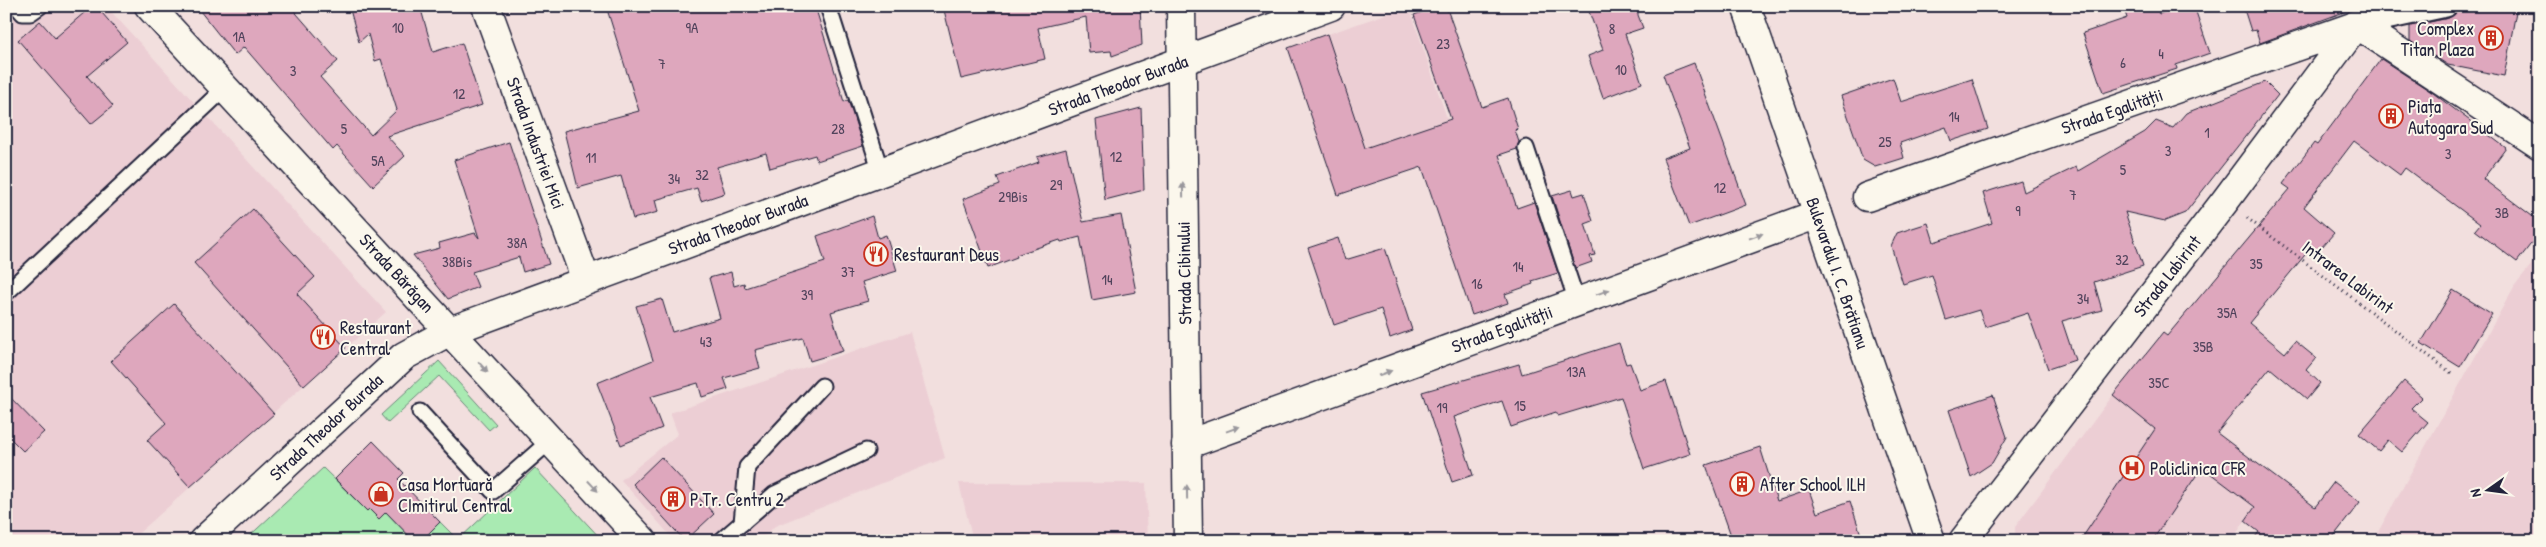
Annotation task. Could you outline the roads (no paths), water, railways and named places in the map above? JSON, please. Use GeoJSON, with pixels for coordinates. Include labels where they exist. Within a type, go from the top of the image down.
{"type":"FeatureCollection","features":[{"type":"Feature","properties":{"kind":"street","name":"Strada Bărăgan"},"geometry":{"type":"LineString","coordinates":[[149,6],[643,541]]}},
{"type":"Feature","properties":{"kind":"street","name":"Strada Industriei Mici"},"geometry":{"type":"LineString","coordinates":[[486,6],[586,280]]}},
{"type":"Feature","properties":{"kind":"street","name":"Strada Cibinului"},"geometry":{"type":"LineString","coordinates":[[1180,6],[1188,541]]}},
{"type":"Feature","properties":{"kind":"street","name":"Strada Theodor Burada"},"geometry":{"type":"LineString","coordinates":[[202,541],[404,356],[450,330],[1331,6]]}},
{"type":"Feature","properties":{"kind":"street","name":"Bulevardul I. C. Brătianu"},"geometry":{"type":"LineString","coordinates":[[1746,6],[1931,541]]}},
{"type":"Feature","properties":{"kind":"street"},"geometry":{"type":"LineString","coordinates":[[2358,16],[2446,6]]}},
{"type":"Feature","properties":{"kind":"street","name":"Strada Egalității"},"geometry":{"type":"LineString","coordinates":[[1867,197],[2358,16]]}},
{"type":"Feature","properties":{"kind":"street"},"geometry":{"type":"LineString","coordinates":[[2358,16],[2540,145]]}},
{"type":"Feature","properties":{"kind":"street","name":"Strada Labirint"},"geometry":{"type":"LineString","coordinates":[[1963,541],[2225,201],[2358,16]]}},
{"type":"Feature","properties":{"kind":"street","name":"Strada Egalității"},"geometry":{"type":"LineString","coordinates":[[1186,445],[1818,214]]}},
{"type":"Feature","properties":{"kind":"lane"},"geometry":{"type":"LineString","coordinates":[[17,6],[24,13],[30,13],[40,6]]}},
{"type":"Feature","properties":{"kind":"lane"},"geometry":{"type":"LineString","coordinates":[[828,6],[881,172]]}},
{"type":"Feature","properties":{"kind":"lane"},"geometry":{"type":"LineString","coordinates":[[6,293],[225,88]]}},
{"type":"Feature","properties":{"kind":"lane"},"geometry":{"type":"LineString","coordinates":[[1526,148],[1577,302]]}},
{"type":"Feature","properties":{"kind":"lane"},"geometry":{"type":"LineString","coordinates":[[742,523],[747,467],[822,386]]}},
{"type":"Feature","properties":{"kind":"lane"},"geometry":{"type":"LineString","coordinates":[[420,412],[493,492],[550,440]]}},
{"type":"Feature","properties":{"kind":"lane"},"geometry":{"type":"LineString","coordinates":[[721,541],[775,494],[866,451]]}},
{"type":"Feature","properties":{"kind":"place","name":"Complex Titan Plaza"},"geometry":{"type":"Point","coordinates":[2491,38]}},
{"type":"Feature","properties":{"kind":"place","name":"Piața Autogara Sud"},"geometry":{"type":"Point","coordinates":[2391,116]}},
{"type":"Feature","properties":{"kind":"place","name":"Restaurant Deus"},"geometry":{"type":"Point","coordinates":[876,254]}},
{"type":"Feature","properties":{"kind":"place","name":"Restaurant Central"},"geometry":{"type":"Point","coordinates":[323,337]}},
{"type":"Feature","properties":{"kind":"place","name":"Policlinica CFR"},"geometry":{"type":"Point","coordinates":[2132,468]}},
{"type":"Feature","properties":{"kind":"place","name":"After School ILH"},"geometry":{"type":"Point","coordinates":[1742,484]}},
{"type":"Feature","properties":{"kind":"place","name":"Casa Mortuară CImitirul Central"},"geometry":{"type":"Point","coordinates":[381,494]}},
{"type":"Feature","properties":{"kind":"place","name":"P.Tr. Centru 2"},"geometry":{"type":"Point","coordinates":[673,499]}}]}
